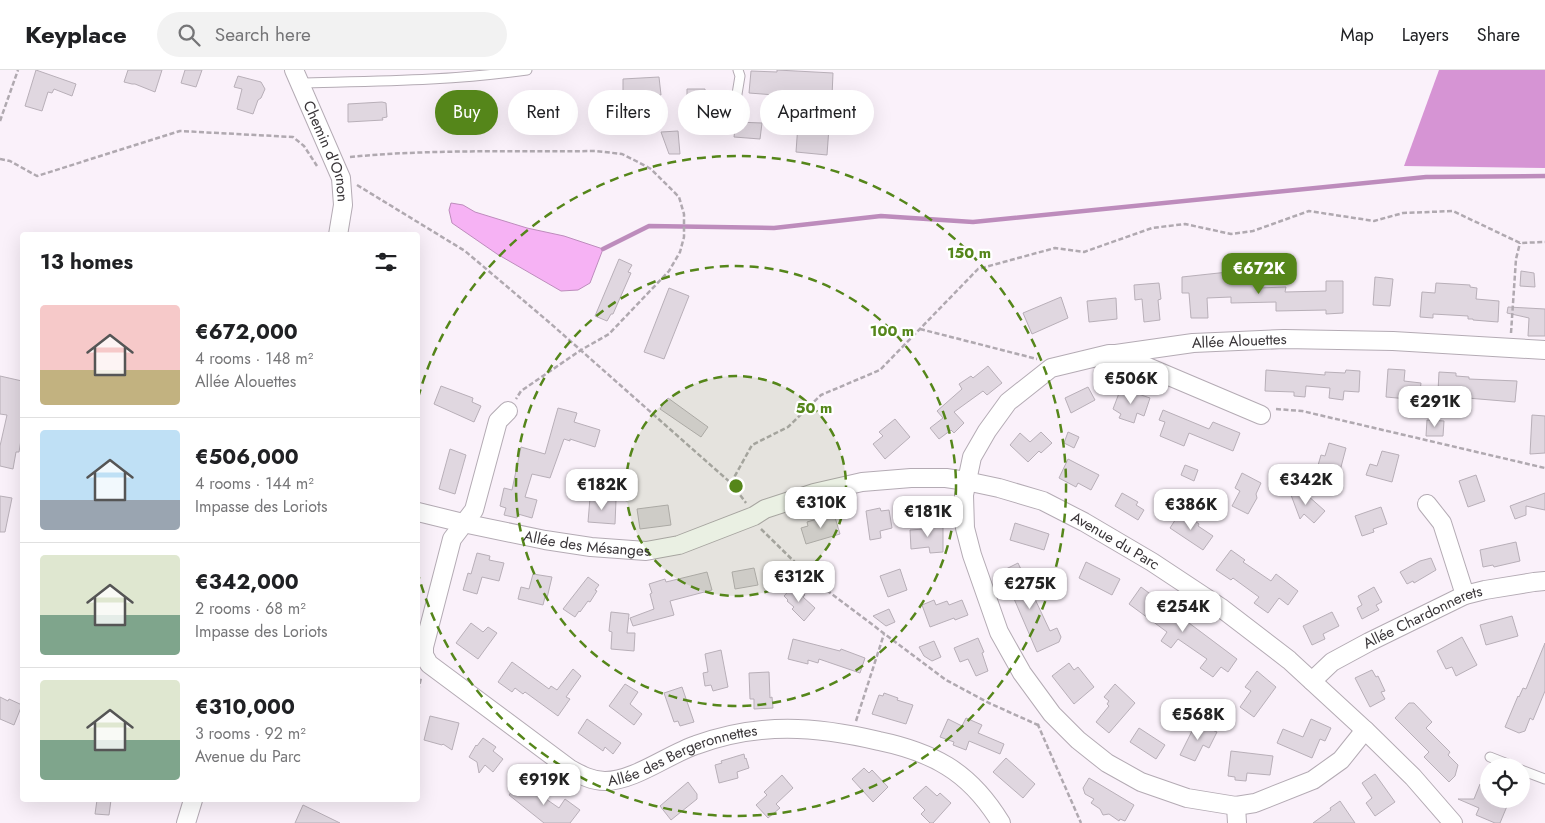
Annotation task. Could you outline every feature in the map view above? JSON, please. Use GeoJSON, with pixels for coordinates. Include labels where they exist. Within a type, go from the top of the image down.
{"type":"FeatureCollection","features":[{"type":"Feature","properties":{"kind":"street","name":"Chemin d'Ornon"},"geometry":{"type":"LineString","coordinates":[[297,76],[341,178],[343,205],[338,232]]}},
{"type":"Feature","properties":{"kind":"street","name":"Allée Alouettes"},"geometry":{"type":"LineString","coordinates":[[1236,814],[1141,782],[1107,763],[1078,740],[1045,720],[999,632],[972,555],[966,528],[964,495],[966,481],[972,457],[986,431],[1008,402],[1051,368],[1109,354],[1193,343],[1284,339],[1393,341],[1545,350]]}},
{"type":"Feature","properties":{"kind":"street"},"geometry":{"type":"LineString","coordinates":[[1116,354],[1267,412]]}},
{"type":"Feature","properties":{"kind":"street","name":"Allée des Bergeronnettes"},"geometry":{"type":"LineString","coordinates":[[508,411],[498,421],[474,510],[452,539],[424,647],[424,655],[429,664],[579,774],[588,778],[605,782],[621,779],[696,745],[733,734],[803,728],[852,734],[921,753],[948,766],[976,788],[1001,823]]}},
{"type":"Feature","properties":{"kind":"street","name":"Avenue du Parc"},"geometry":{"type":"LineString","coordinates":[[754,516],[765,509],[814,493],[862,482],[911,478],[946,478],[966,481],[1043,501],[1084,522],[1152,562],[1220,607],[1289,660],[1413,777],[1452,823]]}},
{"type":"Feature","properties":{"kind":"street"},"geometry":{"type":"LineString","coordinates":[[1428,504],[1442,523],[1465,595]]}},
{"type":"Feature","properties":{"kind":"street","name":"Allée des Mésanges"},"geometry":{"type":"LineString","coordinates":[[420,512],[545,540],[591,547],[646,551],[679,545],[754,516]]}},
{"type":"Feature","properties":{"kind":"street","name":"Allée Chardonnerets"},"geometry":{"type":"LineString","coordinates":[[1312,681],[1332,662],[1465,595],[1484,590],[1545,581]]}},
{"type":"Feature","properties":{"kind":"street"},"geometry":{"type":"LineString","coordinates":[[1236,814],[1255,803],[1313,780],[1341,760],[1365,730]]}},
{"type":"Feature","properties":{"kind":"street"},"geometry":{"type":"LineString","coordinates":[[186,823],[192,802]]}},
{"type":"Feature","properties":{"kind":"lane"},"geometry":{"type":"LineString","coordinates":[[297,76],[422,80],[528,70]]}},
{"type":"Feature","properties":{"kind":"lane"},"geometry":{"type":"LineString","coordinates":[[738,70],[740,76],[738,90]]}},
{"type":"Feature","properties":{"kind":"lane"},"geometry":{"type":"LineString","coordinates":[[1530,773],[1545,779]]}},
{"type":"Feature","properties":{"kind":"path"},"geometry":{"type":"LineString","coordinates":[[0,121],[18,70]]}},
{"type":"Feature","properties":{"kind":"path"},"geometry":{"type":"LineString","coordinates":[[0,159],[10,161],[37,176],[180,130],[293,137],[304,146],[321,172],[358,186],[465,252],[581,350],[731,483],[761,529],[813,580],[946,680],[989,703],[1045,720],[1081,823]]}},
{"type":"Feature","properties":{"kind":"path"},"geometry":{"type":"LineString","coordinates":[[333,159],[393,152],[596,151],[622,154],[651,169],[678,197],[684,214],[684,237],[680,252],[669,271],[609,334],[581,350],[521,391],[508,411]]}},
{"type":"Feature","properties":{"kind":"path"},"geometry":{"type":"LineString","coordinates":[[731,483],[752,445],[788,428],[822,395],[880,370],[978,269],[1055,248],[1084,252],[1152,228],[1185,224],[1230,234],[1253,231],[1308,211],[1374,221],[1403,213],[1453,211],[1520,243],[1545,242]]}},
{"type":"Feature","properties":{"kind":"path"},"geometry":{"type":"LineString","coordinates":[[1510,348],[1516,259],[1520,243]]}},
{"type":"Feature","properties":{"kind":"path"},"geometry":{"type":"LineString","coordinates":[[920,329],[1041,360],[1051,368]]}},
{"type":"Feature","properties":{"kind":"path"},"geometry":{"type":"LineString","coordinates":[[1267,412],[1302,411],[1545,468]]}},
{"type":"Feature","properties":{"kind":"path"},"geometry":{"type":"LineString","coordinates":[[852,734],[884,634]]}},
{"type":"Feature","properties":{"kind":"shaded area"},"geometry":{"type":"Polygon","coordinates":[[[1439,70],[1545,70],[1545,168],[1404,166],[1439,70]]]}},
{"type":"Feature","properties":{"kind":"shaded area"},"geometry":{"type":"Polygon","coordinates":[[[451,203],[463,205],[475,212],[527,228],[564,236],[603,249],[590,283],[578,290],[561,291],[497,254],[452,223],[449,210],[451,203]]]}},
{"type":"Feature","properties":{"kind":"building"},"geometry":{"type":"Polygon","coordinates":[[[36,70],[76,84],[72,96],[54,89],[52,93],[48,92],[42,111],[25,106],[36,70]]]}},
{"type":"Feature","properties":{"kind":"building"},"geometry":{"type":"Polygon","coordinates":[[[128,70],[162,70],[155,92],[124,82],[128,70]]]}},
{"type":"Feature","properties":{"kind":"building"},"geometry":{"type":"Polygon","coordinates":[[[185,70],[202,70],[196,87],[181,83],[185,70]]]}},
{"type":"Feature","properties":{"kind":"building"},"geometry":{"type":"Polygon","coordinates":[[[777,70],[833,73],[832,90],[760,90],[760,94],[750,93],[751,71],[777,72],[777,70]]]}},
{"type":"Feature","properties":{"kind":"building"},"geometry":{"type":"Polygon","coordinates":[[[238,76],[261,82],[265,89],[258,100],[253,114],[237,109],[242,89],[234,87],[238,76]]]}},
{"type":"Feature","properties":{"kind":"building"},"geometry":{"type":"Polygon","coordinates":[[[659,77],[660,90],[623,90],[623,79],[659,77]]]}},
{"type":"Feature","properties":{"kind":"building"},"geometry":{"type":"Polygon","coordinates":[[[705,89],[705,90],[687,90],[705,89]]]}},
{"type":"Feature","properties":{"kind":"building"},"geometry":{"type":"Polygon","coordinates":[[[386,103],[387,117],[382,118],[383,120],[348,122],[348,104],[386,103]]]}},
{"type":"Feature","properties":{"kind":"building"},"geometry":{"type":"Polygon","coordinates":[[[750,123],[760,123],[760,139],[734,137],[734,135],[750,135],[750,123]]]}},
{"type":"Feature","properties":{"kind":"building"},"geometry":{"type":"Polygon","coordinates":[[[678,131],[680,154],[669,154],[662,135],[668,135],[668,132],[678,131]]]}},
{"type":"Feature","properties":{"kind":"building"},"geometry":{"type":"Polygon","coordinates":[[[797,135],[828,135],[827,155],[796,152],[797,135]]]}},
{"type":"Feature","properties":{"kind":"building"},"geometry":{"type":"Polygon","coordinates":[[[619,259],[632,265],[628,272],[631,273],[613,314],[611,314],[607,321],[595,316],[619,259]]]}},
{"type":"Feature","properties":{"kind":"building"},"geometry":{"type":"Polygon","coordinates":[[[1521,271],[1534,273],[1535,287],[1520,286],[1521,271]]]}},
{"type":"Feature","properties":{"kind":"building"},"geometry":{"type":"Polygon","coordinates":[[[1228,272],[1229,284],[1258,284],[1258,288],[1286,287],[1285,292],[1326,291],[1326,281],[1343,281],[1343,313],[1326,314],[1326,310],[1276,311],[1276,302],[1231,303],[1231,297],[1207,298],[1208,318],[1191,318],[1189,293],[1182,293],[1182,277],[1228,272]]]}},
{"type":"Feature","properties":{"kind":"building"},"geometry":{"type":"Polygon","coordinates":[[[1375,277],[1393,279],[1390,306],[1373,305],[1375,277]]]}},
{"type":"Feature","properties":{"kind":"building"},"geometry":{"type":"Polygon","coordinates":[[[1159,283],[1161,299],[1158,300],[1160,320],[1144,322],[1142,299],[1135,300],[1134,285],[1159,283]]]}},
{"type":"Feature","properties":{"kind":"building"},"geometry":{"type":"Polygon","coordinates":[[[1436,283],[1470,285],[1470,287],[1477,288],[1476,299],[1499,301],[1498,322],[1468,319],[1468,316],[1433,314],[1433,318],[1420,317],[1422,292],[1435,293],[1436,283]]]}},
{"type":"Feature","properties":{"kind":"building"},"geometry":{"type":"Polygon","coordinates":[[[669,288],[689,296],[664,359],[644,352],[669,288]]]}},
{"type":"Feature","properties":{"kind":"building"},"geometry":{"type":"Polygon","coordinates":[[[1061,297],[1068,318],[1032,334],[1023,313],[1061,297]]]}},
{"type":"Feature","properties":{"kind":"building"},"geometry":{"type":"Polygon","coordinates":[[[1116,298],[1117,319],[1089,322],[1087,301],[1116,298]]]}},
{"type":"Feature","properties":{"kind":"building"},"geometry":{"type":"Polygon","coordinates":[[[1508,307],[1545,309],[1545,336],[1528,336],[1529,318],[1507,313],[1508,307]]]}},
{"type":"Feature","properties":{"kind":"building"},"geometry":{"type":"Polygon","coordinates":[[[988,366],[1002,383],[987,395],[983,391],[954,412],[964,423],[954,433],[951,430],[939,439],[930,428],[943,418],[937,411],[962,389],[959,384],[971,376],[973,378],[988,366]]]}},
{"type":"Feature","properties":{"kind":"building"},"geometry":{"type":"Polygon","coordinates":[[[1388,369],[1405,370],[1404,381],[1421,383],[1419,400],[1386,397],[1388,369]]]}},
{"type":"Feature","properties":{"kind":"building"},"geometry":{"type":"Polygon","coordinates":[[[1266,370],[1325,375],[1325,372],[1345,373],[1346,370],[1360,371],[1359,392],[1344,391],[1343,400],[1329,398],[1330,388],[1306,386],[1305,397],[1294,396],[1294,392],[1265,391],[1266,370]]]}},
{"type":"Feature","properties":{"kind":"building"},"geometry":{"type":"Polygon","coordinates":[[[1439,372],[1456,373],[1456,376],[1469,377],[1469,379],[1517,381],[1515,402],[1467,398],[1467,406],[1450,405],[1451,392],[1438,391],[1439,372]]]}},
{"type":"Feature","properties":{"kind":"building"},"geometry":{"type":"Polygon","coordinates":[[[0,376],[20,381],[20,446],[19,452],[16,452],[13,469],[0,466],[0,446],[7,415],[0,414],[0,376]]]}},
{"type":"Feature","properties":{"kind":"building"},"geometry":{"type":"Polygon","coordinates":[[[441,386],[473,398],[472,402],[481,406],[474,422],[434,404],[441,386]]]}},
{"type":"Feature","properties":{"kind":"building"},"geometry":{"type":"Polygon","coordinates":[[[1088,387],[1095,400],[1071,413],[1065,398],[1088,387]]]}},
{"type":"Feature","properties":{"kind":"building"},"geometry":{"type":"Polygon","coordinates":[[[1121,388],[1150,398],[1144,416],[1137,413],[1134,423],[1119,418],[1121,414],[1113,409],[1121,388]]]}},
{"type":"Feature","properties":{"kind":"building"},"geometry":{"type":"Polygon","coordinates":[[[668,398],[708,427],[701,437],[660,409],[668,398]]]}},
{"type":"Feature","properties":{"kind":"building"},"geometry":{"type":"Polygon","coordinates":[[[558,408],[577,413],[574,422],[600,430],[595,447],[564,439],[550,478],[532,474],[525,497],[537,500],[532,518],[518,514],[517,518],[504,515],[506,508],[500,506],[504,488],[512,490],[521,447],[545,454],[558,408]]]}},
{"type":"Feature","properties":{"kind":"building"},"geometry":{"type":"Polygon","coordinates":[[[1163,410],[1209,429],[1213,422],[1240,433],[1233,451],[1189,433],[1184,446],[1160,436],[1165,422],[1159,420],[1163,410]]]}},
{"type":"Feature","properties":{"kind":"building"},"geometry":{"type":"Polygon","coordinates":[[[1532,415],[1545,416],[1545,453],[1530,454],[1532,415]]]}},
{"type":"Feature","properties":{"kind":"building"},"geometry":{"type":"Polygon","coordinates":[[[895,419],[910,437],[885,459],[873,444],[883,436],[879,432],[895,419]]]}},
{"type":"Feature","properties":{"kind":"building"},"geometry":{"type":"Polygon","coordinates":[[[1427,420],[1444,421],[1443,436],[1426,436],[1427,420]]]}},
{"type":"Feature","properties":{"kind":"building"},"geometry":{"type":"Polygon","coordinates":[[[1041,432],[1052,443],[1041,453],[1039,451],[1028,462],[1010,445],[1020,433],[1030,442],[1041,432]]]}},
{"type":"Feature","properties":{"kind":"building"},"geometry":{"type":"Polygon","coordinates":[[[1068,432],[1079,437],[1074,448],[1064,443],[1068,432]]]}},
{"type":"Feature","properties":{"kind":"building"},"geometry":{"type":"Polygon","coordinates":[[[1329,443],[1346,448],[1336,486],[1314,479],[1321,455],[1325,456],[1329,443]]]}},
{"type":"Feature","properties":{"kind":"building"},"geometry":{"type":"Polygon","coordinates":[[[450,449],[466,455],[455,494],[439,489],[450,449]]]}},
{"type":"Feature","properties":{"kind":"building"},"geometry":{"type":"Polygon","coordinates":[[[1382,451],[1399,455],[1392,482],[1366,475],[1370,464],[1377,466],[1382,451]]]}},
{"type":"Feature","properties":{"kind":"building"},"geometry":{"type":"Polygon","coordinates":[[[1068,459],[1099,475],[1091,490],[1078,483],[1076,487],[1059,478],[1068,459]]]}},
{"type":"Feature","properties":{"kind":"building"},"geometry":{"type":"Polygon","coordinates":[[[1185,465],[1198,470],[1194,481],[1181,475],[1185,465]]]}},
{"type":"Feature","properties":{"kind":"building"},"geometry":{"type":"Polygon","coordinates":[[[1242,473],[1261,483],[1256,494],[1257,498],[1248,514],[1232,506],[1240,491],[1235,488],[1242,473]]]}},
{"type":"Feature","properties":{"kind":"building"},"geometry":{"type":"Polygon","coordinates":[[[1476,475],[1485,501],[1468,507],[1459,481],[1476,475]]]}},
{"type":"Feature","properties":{"kind":"building"},"geometry":{"type":"Polygon","coordinates":[[[1298,487],[1325,511],[1314,523],[1304,514],[1300,519],[1291,495],[1298,487]]]}},
{"type":"Feature","properties":{"kind":"building"},"geometry":{"type":"Polygon","coordinates":[[[1122,493],[1138,502],[1136,505],[1144,510],[1138,520],[1115,506],[1122,493]]]}},
{"type":"Feature","properties":{"kind":"building"},"geometry":{"type":"Polygon","coordinates":[[[1545,493],[1545,510],[1526,506],[1526,515],[1515,519],[1510,506],[1545,493]]]}},
{"type":"Feature","properties":{"kind":"building"},"geometry":{"type":"Polygon","coordinates":[[[0,496],[12,498],[5,532],[0,532],[0,496]]]}},
{"type":"Feature","properties":{"kind":"building"},"geometry":{"type":"Polygon","coordinates":[[[590,498],[616,500],[615,524],[588,522],[590,498]]]}},
{"type":"Feature","properties":{"kind":"building"},"geometry":{"type":"Polygon","coordinates":[[[668,505],[671,525],[640,529],[637,509],[668,505]]]}},
{"type":"Feature","properties":{"kind":"building"},"geometry":{"type":"Polygon","coordinates":[[[1381,507],[1387,524],[1373,529],[1374,532],[1362,536],[1355,516],[1381,507]]]}},
{"type":"Feature","properties":{"kind":"building"},"geometry":{"type":"Polygon","coordinates":[[[880,508],[881,511],[889,510],[892,528],[880,531],[881,538],[870,540],[866,511],[880,508]]]}},
{"type":"Feature","properties":{"kind":"building"},"geometry":{"type":"Polygon","coordinates":[[[1181,511],[1213,536],[1203,550],[1170,528],[1181,511]]]}},
{"type":"Feature","properties":{"kind":"building"},"geometry":{"type":"Polygon","coordinates":[[[834,514],[840,534],[806,544],[801,528],[808,526],[807,522],[834,514]]]}},
{"type":"Feature","properties":{"kind":"building"},"geometry":{"type":"Polygon","coordinates":[[[1015,523],[1049,534],[1044,550],[1010,540],[1015,523]]]}},
{"type":"Feature","properties":{"kind":"building"},"geometry":{"type":"Polygon","coordinates":[[[943,524],[943,552],[930,553],[929,547],[911,549],[910,530],[924,529],[923,525],[943,524]]]}},
{"type":"Feature","properties":{"kind":"building"},"geometry":{"type":"Polygon","coordinates":[[[1516,542],[1520,561],[1494,567],[1493,565],[1483,567],[1480,550],[1516,542]]]}},
{"type":"Feature","properties":{"kind":"building"},"geometry":{"type":"Polygon","coordinates":[[[1231,550],[1245,560],[1243,562],[1271,581],[1276,574],[1298,591],[1288,605],[1279,598],[1268,613],[1254,603],[1259,597],[1233,578],[1231,580],[1216,570],[1231,550]]]}},
{"type":"Feature","properties":{"kind":"building"},"geometry":{"type":"Polygon","coordinates":[[[477,553],[490,556],[489,560],[504,563],[499,581],[482,577],[477,594],[463,590],[468,573],[471,574],[477,553]]]}},
{"type":"Feature","properties":{"kind":"building"},"geometry":{"type":"Polygon","coordinates":[[[1431,558],[1436,570],[1414,583],[1413,581],[1407,584],[1400,572],[1420,561],[1431,558]]]}},
{"type":"Feature","properties":{"kind":"building"},"geometry":{"type":"Polygon","coordinates":[[[1086,562],[1120,579],[1112,595],[1079,578],[1086,562]]]}},
{"type":"Feature","properties":{"kind":"building"},"geometry":{"type":"Polygon","coordinates":[[[1018,563],[1050,631],[1057,628],[1061,637],[1059,642],[1037,652],[1002,571],[1018,563]]]}},
{"type":"Feature","properties":{"kind":"building"},"geometry":{"type":"Polygon","coordinates":[[[754,568],[758,585],[735,589],[732,572],[754,568]]]}},
{"type":"Feature","properties":{"kind":"building"},"geometry":{"type":"Polygon","coordinates":[[[900,569],[907,590],[888,597],[880,576],[900,569]]]}},
{"type":"Feature","properties":{"kind":"building"},"geometry":{"type":"Polygon","coordinates":[[[707,572],[712,590],[670,601],[674,615],[633,626],[630,618],[654,609],[649,584],[665,579],[666,582],[707,572]]]}},
{"type":"Feature","properties":{"kind":"building"},"geometry":{"type":"Polygon","coordinates":[[[533,574],[552,577],[547,598],[545,597],[543,605],[518,599],[521,587],[529,589],[533,574]]]}},
{"type":"Feature","properties":{"kind":"building"},"geometry":{"type":"Polygon","coordinates":[[[588,577],[599,585],[590,602],[588,601],[575,617],[563,609],[588,577]]]}},
{"type":"Feature","properties":{"kind":"building"},"geometry":{"type":"Polygon","coordinates":[[[794,585],[815,608],[804,621],[792,609],[794,607],[784,596],[794,585]]]}},
{"type":"Feature","properties":{"kind":"building"},"geometry":{"type":"Polygon","coordinates":[[[1141,587],[1237,659],[1228,672],[1221,667],[1213,677],[1200,668],[1207,659],[1178,639],[1171,648],[1161,641],[1167,632],[1129,604],[1141,587]]]}},
{"type":"Feature","properties":{"kind":"building"},"geometry":{"type":"Polygon","coordinates":[[[1374,587],[1382,602],[1376,605],[1379,610],[1362,619],[1357,608],[1362,605],[1358,596],[1374,587]]]}},
{"type":"Feature","properties":{"kind":"building"},"geometry":{"type":"Polygon","coordinates":[[[934,600],[936,605],[947,601],[949,605],[962,600],[968,615],[930,627],[922,605],[934,600]]]}},
{"type":"Feature","properties":{"kind":"building"},"geometry":{"type":"Polygon","coordinates":[[[889,609],[895,622],[886,626],[873,616],[889,609]]]}},
{"type":"Feature","properties":{"kind":"building"},"geometry":{"type":"Polygon","coordinates":[[[611,612],[629,614],[627,633],[635,633],[634,651],[611,649],[612,632],[609,631],[611,612]]]}},
{"type":"Feature","properties":{"kind":"building"},"geometry":{"type":"Polygon","coordinates":[[[1332,612],[1339,626],[1323,634],[1325,639],[1312,645],[1303,626],[1332,612]]]}},
{"type":"Feature","properties":{"kind":"building"},"geometry":{"type":"Polygon","coordinates":[[[1512,616],[1518,636],[1486,645],[1480,625],[1512,616]]]}},
{"type":"Feature","properties":{"kind":"building"},"geometry":{"type":"Polygon","coordinates":[[[471,623],[483,632],[488,627],[497,633],[478,659],[456,643],[471,623]]]}},
{"type":"Feature","properties":{"kind":"building"},"geometry":{"type":"Polygon","coordinates":[[[1462,637],[1477,665],[1456,676],[1452,667],[1446,669],[1437,651],[1462,637]]]}},
{"type":"Feature","properties":{"kind":"building"},"geometry":{"type":"Polygon","coordinates":[[[978,638],[984,652],[982,653],[988,671],[976,676],[968,659],[960,662],[954,648],[978,638]]]}},
{"type":"Feature","properties":{"kind":"building"},"geometry":{"type":"Polygon","coordinates":[[[793,639],[840,651],[841,649],[865,658],[860,673],[819,659],[818,663],[808,660],[808,664],[788,659],[793,639]]]}},
{"type":"Feature","properties":{"kind":"building"},"geometry":{"type":"Polygon","coordinates":[[[934,641],[941,657],[932,661],[924,656],[919,647],[934,641]]]}},
{"type":"Feature","properties":{"kind":"building"},"geometry":{"type":"Polygon","coordinates":[[[1545,643],[1545,691],[1533,720],[1530,718],[1525,731],[1519,733],[1505,727],[1518,696],[1523,688],[1526,689],[1545,643]]]}},
{"type":"Feature","properties":{"kind":"building"},"geometry":{"type":"Polygon","coordinates":[[[721,650],[728,687],[713,691],[711,685],[705,686],[703,673],[708,672],[705,654],[721,650]]]}},
{"type":"Feature","properties":{"kind":"building"},"geometry":{"type":"Polygon","coordinates":[[[512,662],[549,689],[551,686],[557,690],[573,669],[581,676],[566,697],[570,699],[558,716],[525,692],[523,694],[515,688],[512,692],[498,682],[512,662]]]}},
{"type":"Feature","properties":{"kind":"building"},"geometry":{"type":"Polygon","coordinates":[[[1069,663],[1074,670],[1078,667],[1094,687],[1074,704],[1052,676],[1069,663]]]}},
{"type":"Feature","properties":{"kind":"building"},"geometry":{"type":"Polygon","coordinates":[[[1372,670],[1376,677],[1378,676],[1385,691],[1381,692],[1385,699],[1370,707],[1355,678],[1372,670]]]}},
{"type":"Feature","properties":{"kind":"building"},"geometry":{"type":"Polygon","coordinates":[[[1257,671],[1276,687],[1254,717],[1240,707],[1251,691],[1245,687],[1257,671]]]}},
{"type":"Feature","properties":{"kind":"building"},"geometry":{"type":"Polygon","coordinates":[[[769,672],[770,698],[772,697],[773,708],[754,709],[754,699],[750,699],[749,673],[769,672]]]}},
{"type":"Feature","properties":{"kind":"building"},"geometry":{"type":"Polygon","coordinates":[[[625,684],[638,692],[630,704],[642,714],[634,725],[609,706],[625,684]]]}},
{"type":"Feature","properties":{"kind":"building"},"geometry":{"type":"Polygon","coordinates":[[[1115,684],[1135,703],[1109,733],[1096,722],[1109,706],[1107,704],[1109,701],[1104,697],[1115,684]]]}},
{"type":"Feature","properties":{"kind":"building"},"geometry":{"type":"Polygon","coordinates":[[[682,687],[694,722],[680,726],[678,721],[674,722],[664,693],[682,687]]]}},
{"type":"Feature","properties":{"kind":"building"},"geometry":{"type":"Polygon","coordinates":[[[884,693],[913,705],[906,724],[872,714],[879,695],[883,696],[884,693]]]}},
{"type":"Feature","properties":{"kind":"building"},"geometry":{"type":"Polygon","coordinates":[[[0,697],[20,704],[20,710],[14,725],[0,719],[0,697]]]}},
{"type":"Feature","properties":{"kind":"building"},"geometry":{"type":"Polygon","coordinates":[[[1409,703],[1414,703],[1432,722],[1426,728],[1450,752],[1448,755],[1458,765],[1455,776],[1449,782],[1424,757],[1429,752],[1395,718],[1409,703]]]}},
{"type":"Feature","properties":{"kind":"building"},"geometry":{"type":"Polygon","coordinates":[[[430,716],[459,723],[452,750],[443,744],[424,740],[430,716]]]}},
{"type":"Feature","properties":{"kind":"building"},"geometry":{"type":"Polygon","coordinates":[[[966,718],[982,725],[978,733],[1004,744],[1000,754],[969,741],[966,750],[953,745],[954,742],[940,737],[948,719],[962,726],[966,718]]]}},
{"type":"Feature","properties":{"kind":"building"},"geometry":{"type":"Polygon","coordinates":[[[587,719],[621,743],[613,754],[605,747],[603,751],[578,733],[587,719]]]}},
{"type":"Feature","properties":{"kind":"building"},"geometry":{"type":"Polygon","coordinates":[[[1311,719],[1331,728],[1325,741],[1320,739],[1312,758],[1277,743],[1283,729],[1303,737],[1311,719]]]}},
{"type":"Feature","properties":{"kind":"building"},"geometry":{"type":"Polygon","coordinates":[[[1196,723],[1217,732],[1209,748],[1203,745],[1195,761],[1180,755],[1196,723]]]}},
{"type":"Feature","properties":{"kind":"building"},"geometry":{"type":"Polygon","coordinates":[[[1139,728],[1165,745],[1156,759],[1130,742],[1139,728]]]}},
{"type":"Feature","properties":{"kind":"building"},"geometry":{"type":"Polygon","coordinates":[[[483,738],[496,747],[493,751],[503,759],[493,772],[485,765],[479,773],[477,762],[469,757],[483,738]]]}},
{"type":"Feature","properties":{"kind":"building"},"geometry":{"type":"Polygon","coordinates":[[[1231,751],[1273,756],[1270,775],[1247,773],[1246,781],[1235,780],[1235,777],[1228,776],[1231,751]]]}},
{"type":"Feature","properties":{"kind":"building"},"geometry":{"type":"Polygon","coordinates":[[[744,754],[749,768],[737,772],[738,778],[719,783],[715,765],[722,763],[721,761],[744,754]]]}},
{"type":"Feature","properties":{"kind":"building"},"geometry":{"type":"Polygon","coordinates":[[[1006,758],[1035,784],[1023,798],[993,772],[1006,758]]]}},
{"type":"Feature","properties":{"kind":"building"},"geometry":{"type":"Polygon","coordinates":[[[864,768],[869,773],[872,770],[888,787],[873,802],[852,779],[864,768]]]}},
{"type":"Feature","properties":{"kind":"building"},"geometry":{"type":"Polygon","coordinates":[[[1375,774],[1395,802],[1375,816],[1366,803],[1372,798],[1362,783],[1375,774]]]}},
{"type":"Feature","properties":{"kind":"building"},"geometry":{"type":"Polygon","coordinates":[[[782,775],[793,788],[776,804],[780,808],[768,818],[756,805],[767,795],[764,792],[782,775]]]}},
{"type":"Feature","properties":{"kind":"building"},"geometry":{"type":"Polygon","coordinates":[[[1089,778],[1134,805],[1125,821],[1120,819],[1119,821],[1109,814],[1103,815],[1100,809],[1091,803],[1094,799],[1085,794],[1083,788],[1089,778]]]}},
{"type":"Feature","properties":{"kind":"building"},"geometry":{"type":"Polygon","coordinates":[[[520,781],[559,808],[565,799],[580,810],[570,823],[544,823],[509,795],[520,781]]]}},
{"type":"Feature","properties":{"kind":"building"},"geometry":{"type":"Polygon","coordinates":[[[688,782],[697,794],[697,799],[671,820],[660,806],[688,782]]]}},
{"type":"Feature","properties":{"kind":"building"},"geometry":{"type":"Polygon","coordinates":[[[1480,784],[1480,808],[1506,808],[1500,823],[1495,823],[1476,815],[1479,808],[1458,799],[1474,799],[1480,784]]]}},
{"type":"Feature","properties":{"kind":"building"},"geometry":{"type":"Polygon","coordinates":[[[926,786],[937,796],[940,793],[951,803],[933,823],[930,823],[921,814],[925,810],[913,798],[926,786]]]}},
{"type":"Feature","properties":{"kind":"building"},"geometry":{"type":"Polygon","coordinates":[[[1340,801],[1355,823],[1313,823],[1331,810],[1330,808],[1340,801]]]}},
{"type":"Feature","properties":{"kind":"building"},"geometry":{"type":"Polygon","coordinates":[[[97,802],[111,802],[109,815],[95,814],[97,802]]]}},
{"type":"Feature","properties":{"kind":"building"},"geometry":{"type":"Polygon","coordinates":[[[303,805],[340,823],[295,823],[303,805]]]}},
{"type":"Feature","properties":{"kind":"waterway"},"geometry":{"type":"LineString","coordinates":[[603,249],[649,226],[774,228],[881,216],[973,222],[1426,177],[1545,176]]}}]}
